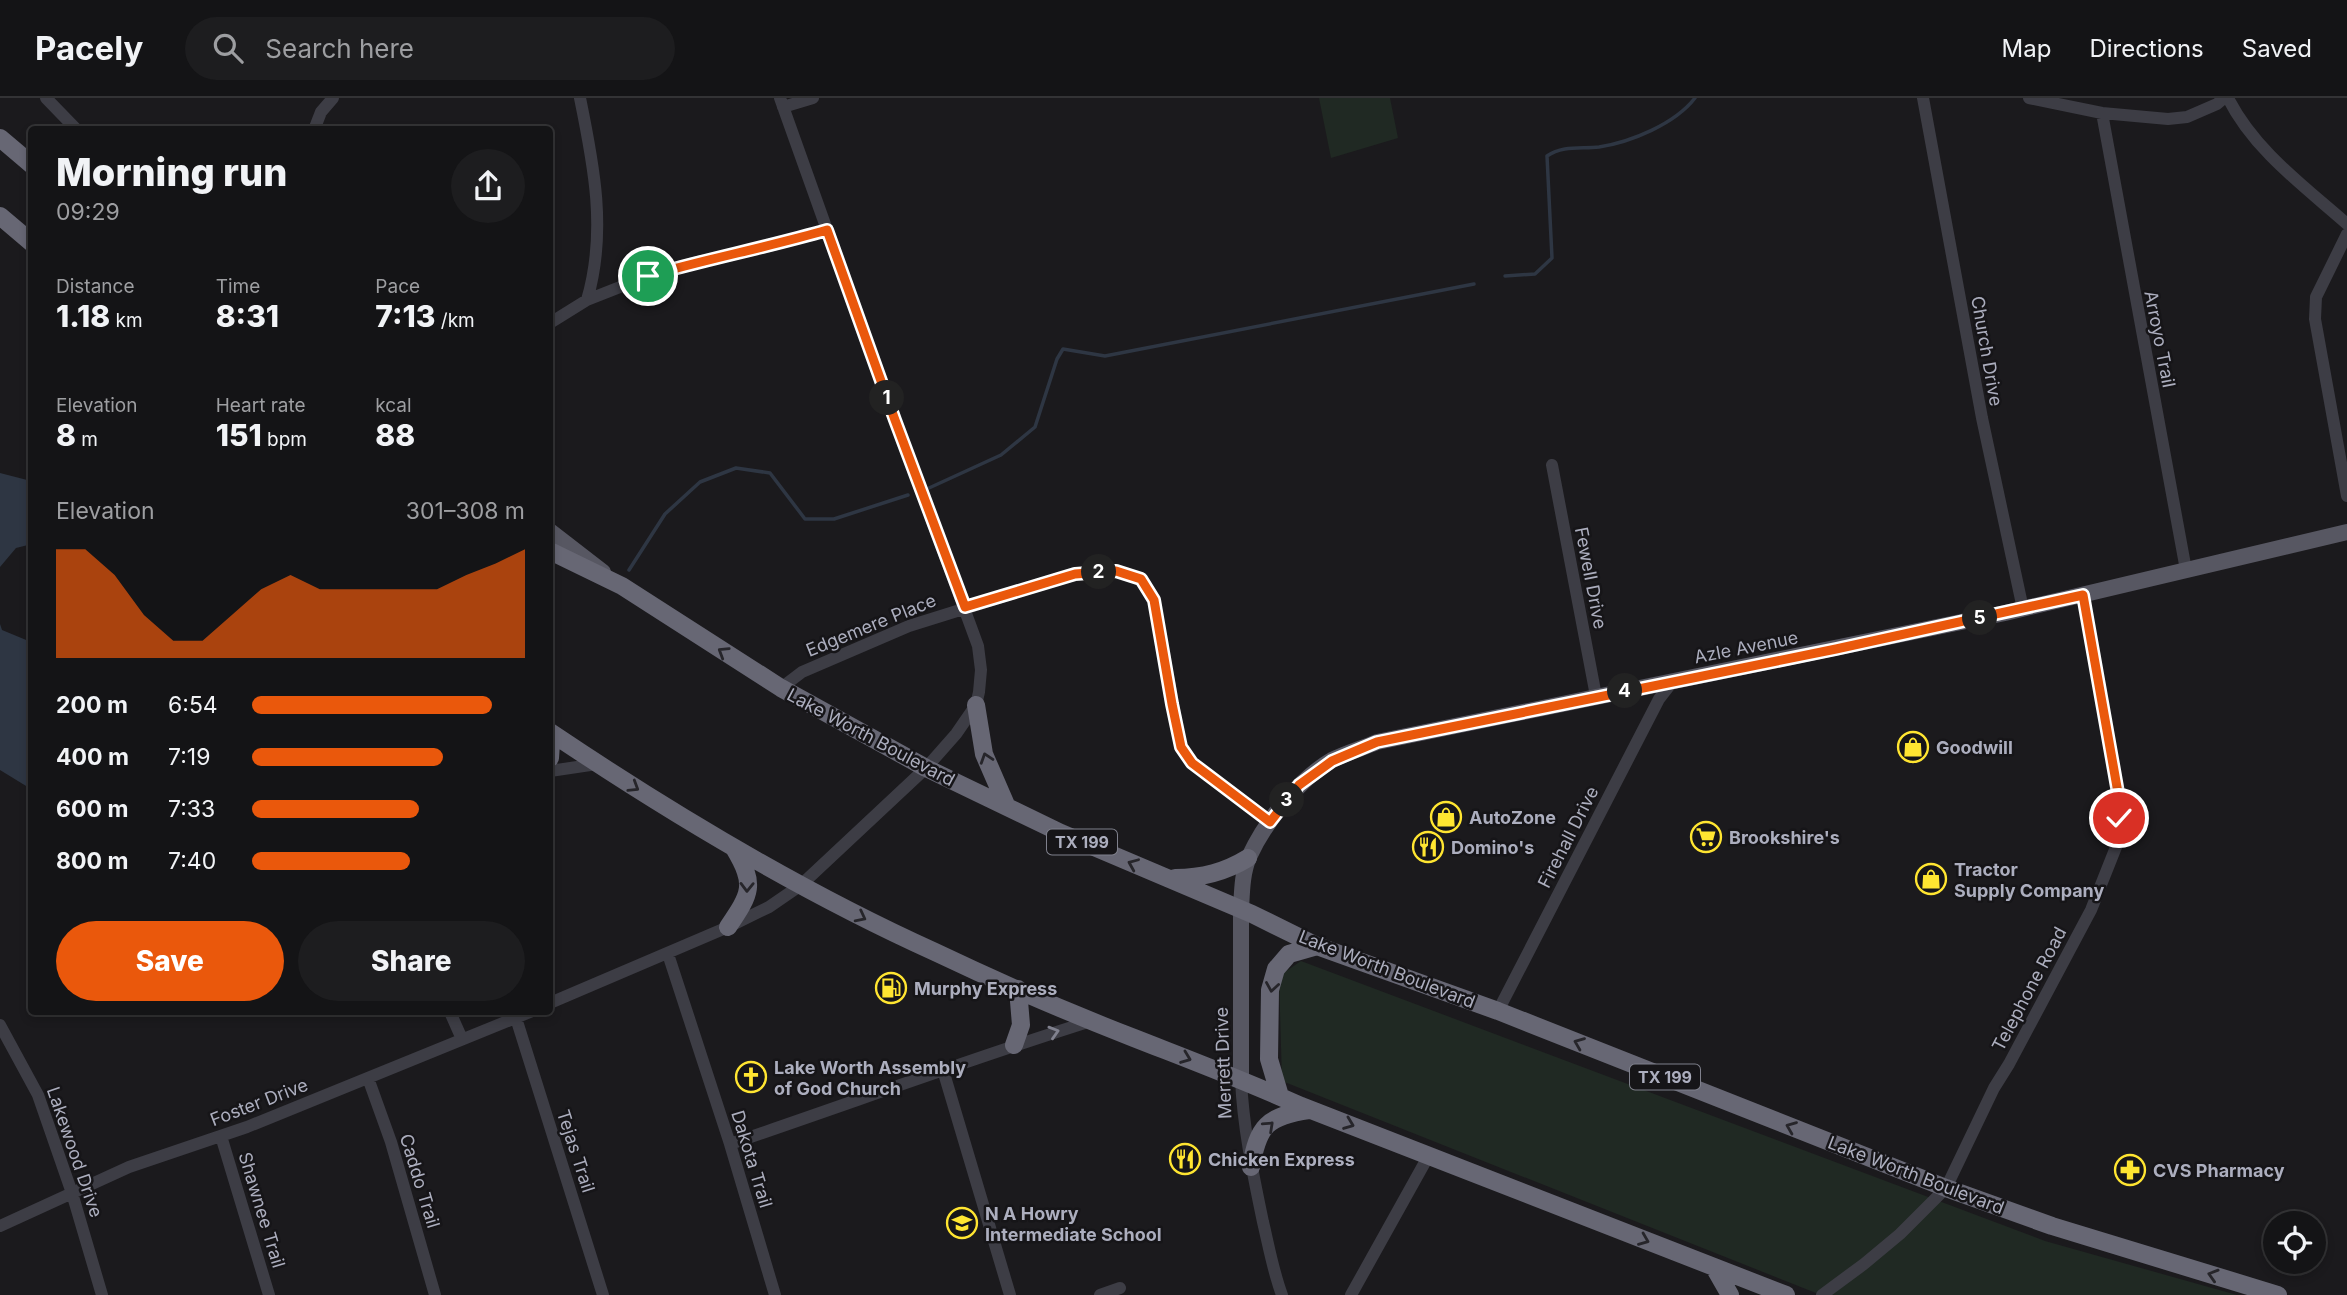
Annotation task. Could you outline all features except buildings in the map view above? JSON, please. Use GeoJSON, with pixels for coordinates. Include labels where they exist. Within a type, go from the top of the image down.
{"type":"FeatureCollection","features":[{"type":"Feature","properties":{"kind":"highway"},"geometry":{"type":"LineString","coordinates":[[0,138],[28,162]]}},
{"type":"Feature","properties":{"kind":"highway"},"geometry":{"type":"LineString","coordinates":[[0,216],[28,240]]}},
{"type":"Feature","properties":{"kind":"highway","name":"TX 199"},"geometry":{"type":"LineString","coordinates":[[553,552],[622,586]]}},
{"type":"Feature","properties":{"kind":"highway","name":"Lake Worth Boulevard"},"geometry":{"type":"LineString","coordinates":[[622,586],[781,688],[926,768],[1061,833],[1241,910],[1317,946],[1498,1011],[1945,1188],[2052,1226],[2278,1295]]}},
{"type":"Feature","properties":{"kind":"highway"},"geometry":{"type":"LineString","coordinates":[[976,705],[984,754],[1007,807]]}},
{"type":"Feature","properties":{"kind":"highway"},"geometry":{"type":"LineString","coordinates":[[553,734],[675,813],[801,885],[924,947],[1131,1037],[1241,1079],[1311,1110],[1786,1295]]}},
{"type":"Feature","properties":{"kind":"highway"},"geometry":{"type":"LineString","coordinates":[[728,928],[746,901],[749,890],[744,865],[732,845]]}},
{"type":"Feature","properties":{"kind":"highway"},"geometry":{"type":"LineString","coordinates":[[1166,878],[1196,878],[1230,869],[1248,858]]}},
{"type":"Feature","properties":{"kind":"highway"},"geometry":{"type":"LineString","coordinates":[[1280,1096],[1269,1059],[1270,990],[1276,969],[1289,954],[1317,946]]}},
{"type":"Feature","properties":{"kind":"highway"},"geometry":{"type":"LineString","coordinates":[[1014,1045],[1021,1025],[1018,989]]}},
{"type":"Feature","properties":{"kind":"highway"},"geometry":{"type":"LineString","coordinates":[[1251,1167],[1255,1144],[1262,1130],[1274,1119],[1288,1113],[1311,1110]]}},
{"type":"Feature","properties":{"kind":"highway"},"geometry":{"type":"LineString","coordinates":[[1714,1267],[1730,1295]]}},
{"type":"Feature","properties":{"kind":"main road","name":"Azle Avenue"},"geometry":{"type":"LineString","coordinates":[[1241,910],[1242,884],[1248,858],[1270,822],[1299,785],[1332,761],[1377,742],[2022,609],[2347,532]]}},
{"type":"Feature","properties":{"kind":"main road","name":"Lake Worth Boulevard"},"geometry":{"type":"LineString","coordinates":[[553,533],[622,586]]}},
{"type":"Feature","properties":{"kind":"main road","name":"Merrett Drive"},"geometry":{"type":"LineString","coordinates":[[1241,910],[1241,1079]]}},
{"type":"Feature","properties":{"kind":"street"},"geometry":{"type":"LineString","coordinates":[[46,98],[73,126]]}},
{"type":"Feature","properties":{"kind":"street"},"geometry":{"type":"LineString","coordinates":[[316,126],[321,112],[333,98]]}},
{"type":"Feature","properties":{"kind":"street"},"geometry":{"type":"LineString","coordinates":[[580,98],[598,199],[597,258],[587,300]]}},
{"type":"Feature","properties":{"kind":"street"},"geometry":{"type":"LineString","coordinates":[[553,1002],[728,928],[787,897],[926,768],[957,734],[976,705],[981,670],[978,646],[782,103],[813,98]]}},
{"type":"Feature","properties":{"kind":"street","name":"Church Drive"},"geometry":{"type":"LineString","coordinates":[[1923,98],[1982,418],[2022,609]]}},
{"type":"Feature","properties":{"kind":"street"},"geometry":{"type":"LineString","coordinates":[[2029,98],[2102,113],[2168,119],[2187,117],[2226,98],[2248,131],[2273,159],[2347,224]]}},
{"type":"Feature","properties":{"kind":"street","name":"Arroyo Trail"},"geometry":{"type":"LineString","coordinates":[[2102,113],[2186,570]]}},
{"type":"Feature","properties":{"kind":"street"},"geometry":{"type":"LineString","coordinates":[[553,321],[587,300],[648,276],[827,230]]}},
{"type":"Feature","properties":{"kind":"street"},"geometry":{"type":"LineString","coordinates":[[2347,234],[2316,297],[2315,319],[2347,496]]}},
{"type":"Feature","properties":{"kind":"street","name":"Fewell Drive"},"geometry":{"type":"LineString","coordinates":[[1552,466],[1596,696]]}},
{"type":"Feature","properties":{"kind":"street","name":"Edgemere Place"},"geometry":{"type":"LineString","coordinates":[[781,688],[802,672],[909,626],[1075,574],[1116,571],[1141,579],[1154,600],[1181,747],[1192,763],[1270,822]]}},
{"type":"Feature","properties":{"kind":"street","name":"Telephone Road"},"geometry":{"type":"LineString","coordinates":[[1822,1295],[1900,1234],[1945,1188],[1994,1088],[2016,1053],[2091,910],[2118,842],[2120,804],[2083,595]]}},
{"type":"Feature","properties":{"kind":"street","name":"Firehall Drive"},"geometry":{"type":"LineString","coordinates":[[1498,1011],[1659,699],[1673,681]]}},
{"type":"Feature","properties":{"kind":"street"},"geometry":{"type":"LineString","coordinates":[[553,771],[597,764]]}},
{"type":"Feature","properties":{"kind":"street","name":"Dakota Trail"},"geometry":{"type":"LineString","coordinates":[[668,954],[730,1144],[775,1295]]}},
{"type":"Feature","properties":{"kind":"street"},"geometry":{"type":"LineString","coordinates":[[451,1015],[462,1039]]}},
{"type":"Feature","properties":{"kind":"street","name":"Foster Drive"},"geometry":{"type":"LineString","coordinates":[[0,1226],[129,1167],[221,1136],[523,1015]]}},
{"type":"Feature","properties":{"kind":"street","name":"Tejas Trail"},"geometry":{"type":"LineString","coordinates":[[516,1018],[603,1295]]}},
{"type":"Feature","properties":{"kind":"street"},"geometry":{"type":"LineString","coordinates":[[730,1144],[1093,1020]]}},
{"type":"Feature","properties":{"kind":"street","name":"Lakewood Drive"},"geometry":{"type":"LineString","coordinates":[[0,1026],[6,1049],[38,1095],[72,1193],[102,1295]]}},
{"type":"Feature","properties":{"kind":"street"},"geometry":{"type":"LineString","coordinates":[[943,1070],[1010,1295]]}},
{"type":"Feature","properties":{"kind":"street","name":"Caddo Trail"},"geometry":{"type":"LineString","coordinates":[[368,1078],[391,1142],[435,1295]]}},
{"type":"Feature","properties":{"kind":"street","name":"Merrett Drive"},"geometry":{"type":"LineString","coordinates":[[1241,1079],[1251,1167],[1274,1271],[1282,1295]]}},
{"type":"Feature","properties":{"kind":"street","name":"Shawnee Trail"},"geometry":{"type":"LineString","coordinates":[[221,1136],[269,1295]]}},
{"type":"Feature","properties":{"kind":"street"},"geometry":{"type":"LineString","coordinates":[[1351,1295],[1429,1155]]}},
{"type":"Feature","properties":{"kind":"street"},"geometry":{"type":"LineString","coordinates":[[1100,1295],[1120,1289]]}},
{"type":"Feature","properties":{"kind":"shaded area"},"geometry":{"type":"Polygon","coordinates":[[[1319,98],[1390,98],[1398,138],[1331,158],[1319,98]]]}},
{"type":"Feature","properties":{"kind":"shaded area"},"geometry":{"type":"Polygon","coordinates":[[[1301,961],[2045,1241],[2237,1295],[1821,1295],[1282,1081],[1279,976],[1301,961]]]}},
{"type":"Feature","properties":{"kind":"water"},"geometry":{"type":"Polygon","coordinates":[[[0,473],[28,480],[28,545],[16,548],[0,567],[0,473]]]}},
{"type":"Feature","properties":{"kind":"water"},"geometry":{"type":"Polygon","coordinates":[[[0,624],[2,630],[28,641],[28,787],[0,770],[0,624]]]}},
{"type":"Feature","properties":{"kind":"waterway"},"geometry":{"type":"LineString","coordinates":[[1505,276],[1535,274],[1552,258],[1547,156],[1559,150],[1599,147],[1638,136],[1664,124],[1695,98]]}},
{"type":"Feature","properties":{"kind":"waterway"},"geometry":{"type":"LineString","coordinates":[[929,488],[1001,455],[1035,427],[1057,359],[1063,349],[1105,356],[1474,284]]}},
{"type":"Feature","properties":{"kind":"waterway"},"geometry":{"type":"LineString","coordinates":[[629,570],[665,514],[700,482],[736,468],[770,473],[805,519],[834,519],[908,495]]}},
{"type":"Feature","properties":{"kind":"place","name":"Goodwill"},"geometry":{"type":"Point","coordinates":[1913,747]}},
{"type":"Feature","properties":{"kind":"place","name":"AutoZone"},"geometry":{"type":"Point","coordinates":[1446,817]}},
{"type":"Feature","properties":{"kind":"place","name":"Brookshire's"},"geometry":{"type":"Point","coordinates":[1706,837]}},
{"type":"Feature","properties":{"kind":"place","name":"Domino's"},"geometry":{"type":"Point","coordinates":[1428,847]}},
{"type":"Feature","properties":{"kind":"place","name":"Tractor Supply Company"},"geometry":{"type":"Point","coordinates":[1931,879]}},
{"type":"Feature","properties":{"kind":"place","name":"Murphy Express"},"geometry":{"type":"Point","coordinates":[891,988]}},
{"type":"Feature","properties":{"kind":"place","name":"Lake Worth Assembly of God Church"},"geometry":{"type":"Point","coordinates":[751,1077]}},
{"type":"Feature","properties":{"kind":"place","name":"Chicken Express"},"geometry":{"type":"Point","coordinates":[1185,1159]}},
{"type":"Feature","properties":{"kind":"place","name":"CVS Pharmacy"},"geometry":{"type":"Point","coordinates":[2130,1170]}},
{"type":"Feature","properties":{"kind":"place","name":"N A Howry Intermediate School"},"geometry":{"type":"Point","coordinates":[962,1223]}},
{"type":"Feature","properties":{"kind":"route"},"geometry":{"type":"LineString","coordinates":[[648,276],[827,230],[965,607],[1075,574],[1116,571],[1141,579],[1154,600],[1181,747],[1192,763],[1270,822],[1299,785],[1332,761],[1377,742],[1836,649],[2083,595],[2120,804],[2119,818]]}}]}
